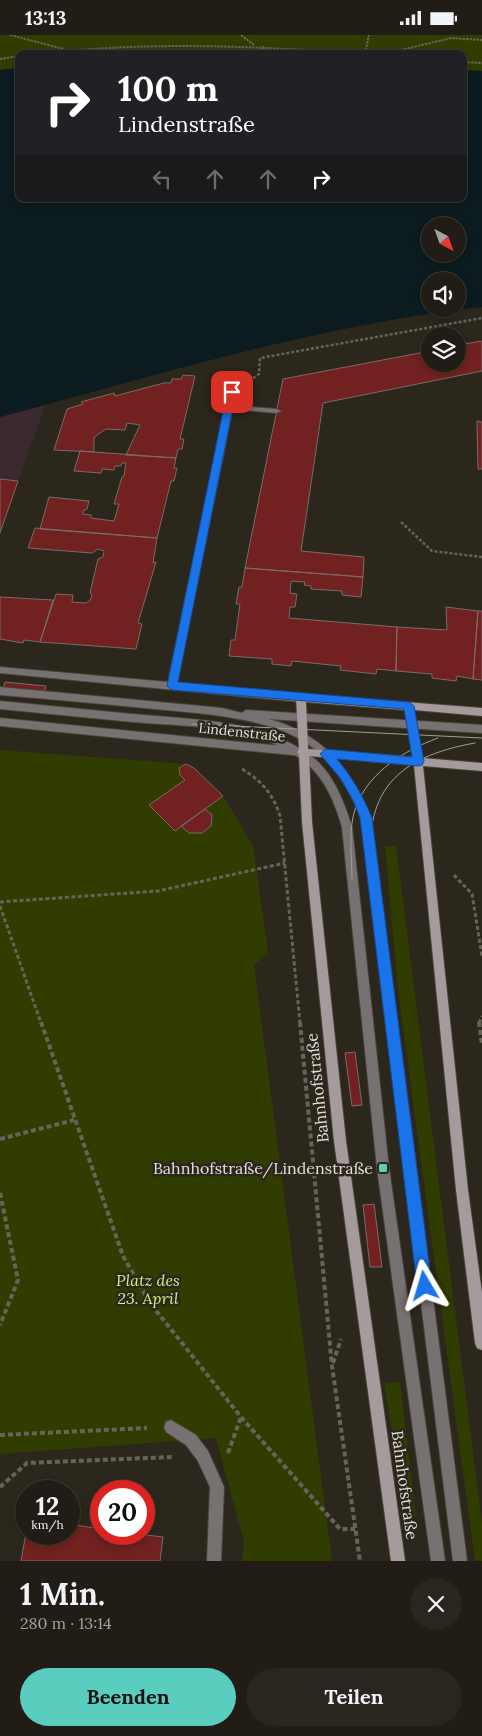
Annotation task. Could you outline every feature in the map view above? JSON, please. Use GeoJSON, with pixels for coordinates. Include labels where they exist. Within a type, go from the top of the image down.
{"type":"FeatureCollection","features":[{"type":"Feature","properties":{"kind":"main road"},"geometry":{"type":"LineString","coordinates":[[301,698],[482,712]]}},
{"type":"Feature","properties":{"kind":"main road","name":"Bahnhofstraße"},"geometry":{"type":"LineString","coordinates":[[301,698],[302,737],[300,753],[340,1141],[398,1561]]}},
{"type":"Feature","properties":{"kind":"main road"},"geometry":{"type":"LineString","coordinates":[[409,706],[418,761],[462,1190],[482,1343]]}},
{"type":"Feature","properties":{"kind":"main road","name":"Lindenstraße"},"geometry":{"type":"LineString","coordinates":[[300,753],[482,767]]}},
{"type":"Feature","properties":{"kind":"street"},"geometry":{"type":"LineString","coordinates":[[172,686],[232,392]]}},
{"type":"Feature","properties":{"kind":"street"},"geometry":{"type":"LineString","coordinates":[[228,407],[277,411]]}},
{"type":"Feature","properties":{"kind":"street"},"geometry":{"type":"LineString","coordinates":[[0,670],[301,698]]}},
{"type":"Feature","properties":{"kind":"street"},"geometry":{"type":"LineString","coordinates":[[0,691],[215,712],[482,729]]}},
{"type":"Feature","properties":{"kind":"street"},"geometry":{"type":"LineString","coordinates":[[0,705],[237,729],[269,739],[300,753],[317,767],[342,809],[347,827],[383,1168],[438,1561]]}},
{"type":"Feature","properties":{"kind":"street"},"geometry":{"type":"LineString","coordinates":[[215,712],[287,728],[302,737],[325,754],[345,776],[357,796],[366,818],[460,1561]]}},
{"type":"Feature","properties":{"kind":"street","name":"Lindenstraße"},"geometry":{"type":"LineString","coordinates":[[0,722],[300,753]]}},
{"type":"Feature","properties":{"kind":"street"},"geometry":{"type":"LineString","coordinates":[[170,1427],[191,1440],[203,1456],[217,1487],[214,1561]]}},
{"type":"Feature","properties":{"kind":"path"},"geometry":{"type":"LineString","coordinates":[[10,35],[67,50],[125,46],[254,46],[306,50]]}},
{"type":"Feature","properties":{"kind":"path"},"geometry":{"type":"LineString","coordinates":[[241,35],[254,46]]}},
{"type":"Feature","properties":{"kind":"path"},"geometry":{"type":"LineString","coordinates":[[365,50],[369,35]]}},
{"type":"Feature","properties":{"kind":"path"},"geometry":{"type":"LineString","coordinates":[[401,50],[451,38],[482,40]]}},
{"type":"Feature","properties":{"kind":"path"},"geometry":{"type":"LineString","coordinates":[[0,59],[15,57]]}},
{"type":"Feature","properties":{"kind":"path"},"geometry":{"type":"LineString","coordinates":[[467,62],[482,63]]}},
{"type":"Feature","properties":{"kind":"path"},"geometry":{"type":"LineString","coordinates":[[232,392],[259,374],[260,357],[482,319]]}},
{"type":"Feature","properties":{"kind":"path"},"geometry":{"type":"LineString","coordinates":[[401,522],[432,551],[482,557]]}},
{"type":"Feature","properties":{"kind":"path"},"geometry":{"type":"LineString","coordinates":[[237,766],[260,779],[272,795],[280,819],[332,1366],[360,1561]]}},
{"type":"Feature","properties":{"kind":"path"},"geometry":{"type":"LineString","coordinates":[[0,902],[158,891],[285,863]]}},
{"type":"Feature","properties":{"kind":"path"},"geometry":{"type":"LineString","coordinates":[[453,869],[454,876],[472,894],[482,956]]}},
{"type":"Feature","properties":{"kind":"path"},"geometry":{"type":"LineString","coordinates":[[0,906],[123,1256],[150,1303],[241,1417],[340,1529],[355,1529]]}},
{"type":"Feature","properties":{"kind":"path"},"geometry":{"type":"LineString","coordinates":[[482,1016],[479,1023],[482,1045]]}},
{"type":"Feature","properties":{"kind":"path"},"geometry":{"type":"LineString","coordinates":[[0,1139],[74,1119]]}},
{"type":"Feature","properties":{"kind":"path"},"geometry":{"type":"LineString","coordinates":[[0,1193],[18,1280],[0,1325]]}},
{"type":"Feature","properties":{"kind":"path"},"geometry":{"type":"LineString","coordinates":[[0,1435],[170,1427]]}},
{"type":"Feature","properties":{"kind":"path"},"geometry":{"type":"LineString","coordinates":[[0,1487],[27,1463],[203,1456]]}},
{"type":"Feature","properties":{"kind":"shaded area"},"geometry":{"type":"Polygon","coordinates":[[[15,68],[15,202],[467,202],[467,70],[482,71],[482,307],[466,309],[466,272],[421,272],[421,315],[299,339],[179,368],[0,417],[0,70],[15,68]]]}},
{"type":"Feature","properties":{"kind":"shaded area"},"geometry":{"type":"Polygon","coordinates":[[[45,405],[0,533],[0,417],[45,405]]]}},
{"type":"Feature","properties":{"kind":"green space"},"geometry":{"type":"Polygon","coordinates":[[[0,35],[482,35],[482,71],[467,70],[467,50],[15,50],[15,68],[0,70],[0,35]]]}},
{"type":"Feature","properties":{"kind":"green space","name":"Platz des 23. April"},"geometry":{"type":"Polygon","coordinates":[[[0,750],[186,764],[194,768],[223,796],[253,846],[268,952],[254,965],[332,1561],[242,1561],[244,1542],[216,1438],[0,1454],[0,750]]]}},
{"type":"Feature","properties":{"kind":"green space"},"geometry":{"type":"Polygon","coordinates":[[[385,846],[396,846],[482,1524],[482,1561],[475,1561],[398,990],[385,846]]]}},
{"type":"Feature","properties":{"kind":"green space"},"geometry":{"type":"Polygon","coordinates":[[[400,1382],[416,1517],[406,1516],[384,1383],[400,1382]]]}},
{"type":"Feature","properties":{"kind":"building"},"geometry":{"type":"Polygon","coordinates":[[[482,341],[482,371],[323,403],[301,551],[364,557],[363,577],[245,568],[283,379],[421,353],[421,372],[466,372],[466,344],[482,341]]]}},
{"type":"Feature","properties":{"kind":"building"},"geometry":{"type":"Polygon","coordinates":[[[183,375],[195,376],[180,439],[184,439],[182,449],[178,449],[176,458],[126,455],[140,425],[127,423],[125,430],[106,429],[97,435],[94,438],[94,452],[54,450],[67,409],[83,404],[81,402],[114,393],[115,396],[164,383],[171,383],[172,379],[181,379],[183,375]]]}},
{"type":"Feature","properties":{"kind":"building"},"geometry":{"type":"Polygon","coordinates":[[[477,421],[482,422],[482,469],[478,469],[477,421]]]}},
{"type":"Feature","properties":{"kind":"building"},"geometry":{"type":"Polygon","coordinates":[[[80,451],[176,458],[174,468],[177,468],[174,481],[171,481],[157,538],[40,529],[49,497],[89,501],[87,509],[83,511],[83,514],[91,515],[91,518],[114,521],[119,504],[114,504],[122,477],[124,476],[126,463],[122,463],[121,466],[115,466],[114,470],[102,469],[101,473],[74,471],[80,451]]]}},
{"type":"Feature","properties":{"kind":"building"},"geometry":{"type":"Polygon","coordinates":[[[0,479],[18,481],[0,533],[0,479]]]}},
{"type":"Feature","properties":{"kind":"building"},"geometry":{"type":"Polygon","coordinates":[[[35,528],[157,538],[153,563],[156,562],[138,623],[142,624],[136,649],[40,642],[56,594],[73,595],[72,602],[85,603],[90,601],[98,559],[103,557],[104,551],[98,549],[92,553],[28,548],[35,528]]]}},
{"type":"Feature","properties":{"kind":"building"},"geometry":{"type":"Polygon","coordinates":[[[245,568],[363,577],[361,597],[342,595],[342,591],[311,589],[311,586],[304,585],[305,582],[291,581],[290,593],[297,594],[295,607],[290,607],[289,618],[397,627],[396,671],[377,669],[376,674],[340,670],[341,666],[292,661],[291,666],[272,664],[272,659],[229,656],[231,640],[235,640],[240,604],[236,604],[239,587],[242,587],[245,568]]]}},
{"type":"Feature","properties":{"kind":"building"},"geometry":{"type":"Polygon","coordinates":[[[0,597],[53,600],[40,642],[24,640],[23,643],[0,639],[0,597]]]}},
{"type":"Feature","properties":{"kind":"building"},"geometry":{"type":"Polygon","coordinates":[[[446,607],[478,611],[473,679],[457,676],[456,681],[432,678],[432,674],[396,671],[397,627],[447,630],[446,607]]]}},
{"type":"Feature","properties":{"kind":"building"},"geometry":{"type":"Polygon","coordinates":[[[478,611],[482,611],[482,680],[473,679],[478,611]]]}},
{"type":"Feature","properties":{"kind":"building"},"geometry":{"type":"Polygon","coordinates":[[[5,682],[46,686],[44,693],[3,689],[5,682]]]}},
{"type":"Feature","properties":{"kind":"building"},"geometry":{"type":"Polygon","coordinates":[[[186,764],[194,768],[223,796],[175,831],[149,805],[185,780],[180,775],[179,768],[186,764]]]}},
{"type":"Feature","properties":{"kind":"building"},"geometry":{"type":"Polygon","coordinates":[[[205,809],[212,815],[211,826],[202,833],[189,833],[181,826],[205,809]]]}},
{"type":"Feature","properties":{"kind":"building"},"geometry":{"type":"Polygon","coordinates":[[[355,1052],[362,1105],[352,1106],[345,1053],[355,1052]]]}},
{"type":"Feature","properties":{"kind":"building"},"geometry":{"type":"Polygon","coordinates":[[[374,1204],[382,1267],[370,1267],[363,1205],[374,1204]]]}},
{"type":"Feature","properties":{"kind":"building"},"geometry":{"type":"Polygon","coordinates":[[[80,1526],[90,1527],[90,1545],[155,1545],[155,1536],[163,1537],[160,1561],[21,1561],[24,1545],[80,1545],[80,1526]]]}},
{"type":"Feature","properties":{"kind":"tram line"},"geometry":{"type":"LineString","coordinates":[[192,724],[482,738]]}},
{"type":"Feature","properties":{"kind":"tram line"},"geometry":{"type":"LineString","coordinates":[[352,879],[351,840],[353,817],[365,789],[385,767],[411,750],[438,738]]}},
{"type":"Feature","properties":{"kind":"tram line"},"geometry":{"type":"LineString","coordinates":[[372,874],[370,845],[373,821],[379,800],[390,783],[405,769],[424,758],[447,749],[475,743]]}},
{"type":"Feature","properties":{"kind":"place","name":"Bahnhofstraße/Lindenstraße"},"geometry":{"type":"Point","coordinates":[383,1168]}},
{"type":"Feature","properties":{"kind":"route"},"geometry":{"type":"LineString","coordinates":[[232,392],[172,686],[409,706],[418,761],[325,754],[345,776],[366,818],[425,1286]]}}]}
